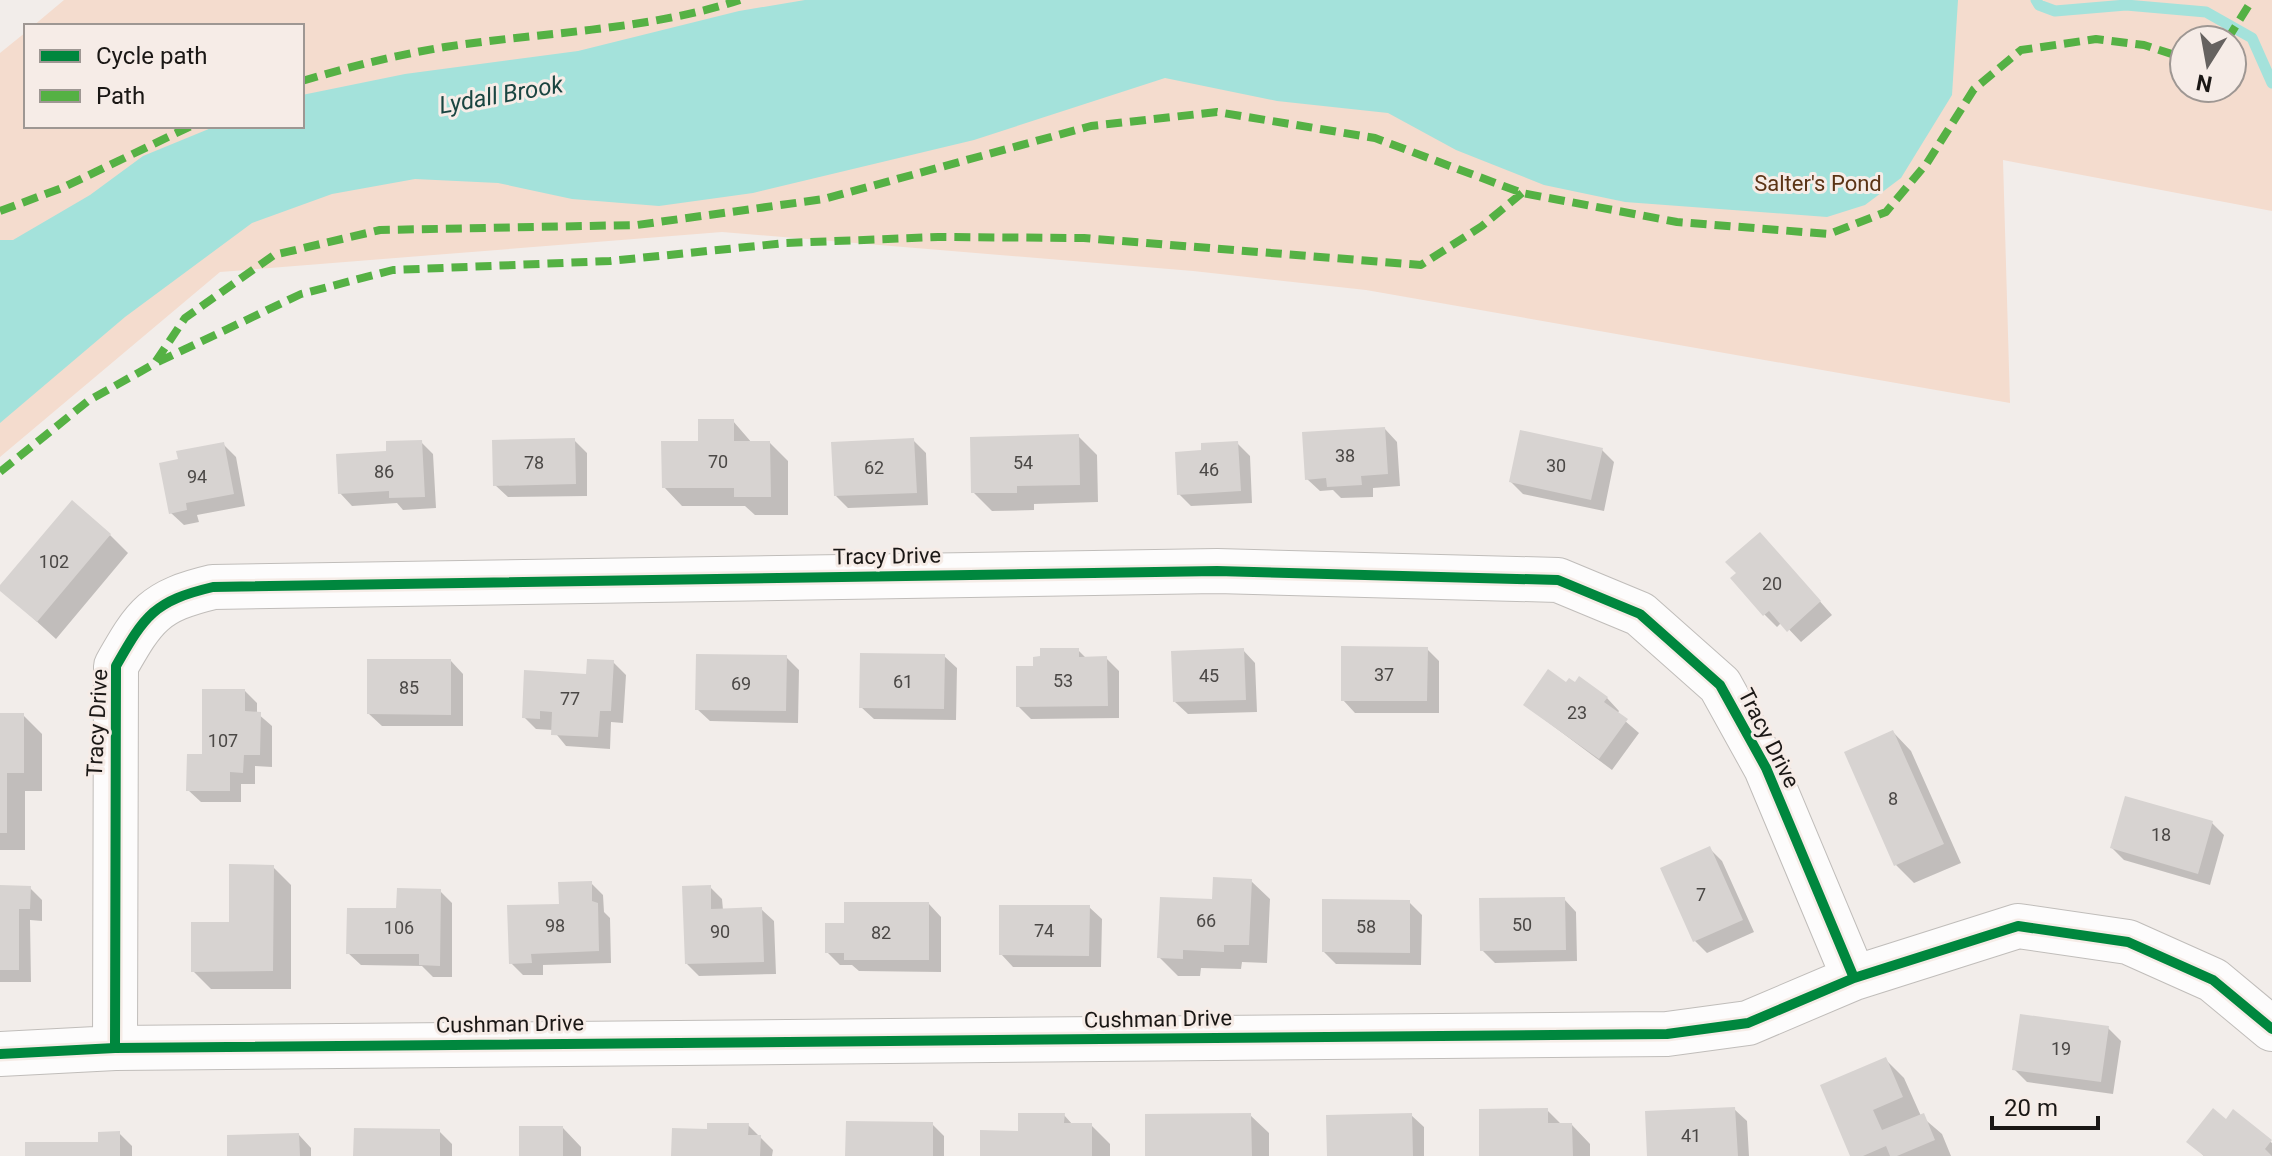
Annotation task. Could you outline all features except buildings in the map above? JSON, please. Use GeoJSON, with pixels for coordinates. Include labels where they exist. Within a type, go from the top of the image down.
{"type":"FeatureCollection","features":[{"type":"Feature","properties":{"kind":"street","name":"Tracy Drive"},"geometry":{"type":"LineString","coordinates":[[115,1048],[116,666],[141,623],[173,597],[213,587],[1217,571],[1558,580],[1640,614],[1720,685],[1766,768],[1854,978]]}},
{"type":"Feature","properties":{"kind":"street","name":"Cushman Drive"},"geometry":{"type":"LineString","coordinates":[[0,1054],[115,1048],[1667,1034],[1748,1023],[1854,978],[2018,926],[2128,942],[2213,980],[2272,1029]]}},
{"type":"Feature","properties":{"kind":"green space","name":"Salter's Pond"},"geometry":{"type":"Polygon","coordinates":[[[64,0],[2272,0],[2272,211],[2003,160],[2010,403],[1366,290],[1193,271],[722,232],[220,272],[0,457],[0,53],[24,34],[24,128],[304,128],[304,24],[35,24],[64,0]]]}},
{"type":"Feature","properties":{"kind":"water","name":"Salter's Pond"},"geometry":{"type":"Polygon","coordinates":[[[805,0],[1958,0],[1952,95],[1901,178],[1865,205],[1827,217],[1625,202],[1544,185],[1456,150],[1388,113],[1277,101],[1165,78],[974,140],[753,193],[659,206],[572,199],[498,183],[415,179],[332,194],[252,223],[125,317],[0,423],[0,240],[13,240],[90,195],[143,156],[211,128],[304,128],[304,95],[405,74],[578,51],[739,11],[805,0]]]}},
{"type":"Feature","properties":{"kind":"waterway","name":"Lydall Brook"},"geometry":{"type":"LineString","coordinates":[[2036,0],[2039,5],[2055,11],[2126,5],[2206,12],[2252,38],[2272,83]]}},
{"type":"Feature","properties":{"kind":"marked path"},"geometry":{"type":"LineString","coordinates":[[304,80],[427,50],[630,25],[740,0]]}},
{"type":"Feature","properties":{"kind":"marked path"},"geometry":{"type":"LineString","coordinates":[[2237,24],[2252,0]]}},
{"type":"Feature","properties":{"kind":"marked path"},"geometry":{"type":"LineString","coordinates":[[0,472],[88,401],[154,364],[185,318],[274,255],[380,230],[637,225],[824,199],[1091,126],[1217,112],[1375,138],[1522,193],[1677,222],[1829,234],[1886,212],[1927,163],[1974,89],[2021,50],[2096,39],[2144,45],[2168,53]]}},
{"type":"Feature","properties":{"kind":"marked path"},"geometry":{"type":"LineString","coordinates":[[0,211],[62,188],[187,128]]}},
{"type":"Feature","properties":{"kind":"marked path"},"geometry":{"type":"LineString","coordinates":[[158,362],[301,294],[393,270],[610,261],[786,243],[938,237],[1084,238],[1421,265],[1482,226],[1522,193]]}},
{"type":"Feature","properties":{"kind":"cycle path"},"geometry":{"type":"LineString","coordinates":[[115,1048],[116,666],[135,634],[153,613],[177,598],[213,587],[1217,571],[1558,580],[1640,614],[1720,685],[1766,768],[1854,978]]}},
{"type":"Feature","properties":{"kind":"cycle path"},"geometry":{"type":"LineString","coordinates":[[0,1054],[115,1048],[1667,1034],[1748,1023],[1854,978],[2018,926],[2128,942],[2213,980],[2272,1029]]}}]}
